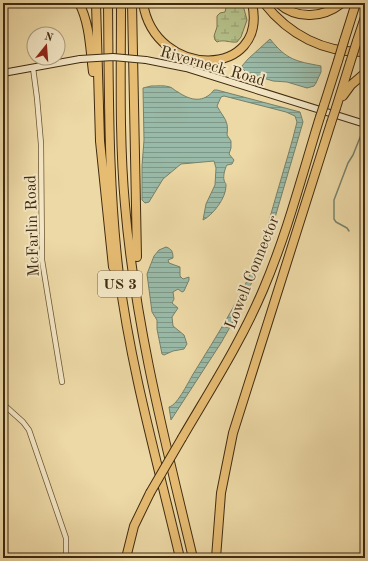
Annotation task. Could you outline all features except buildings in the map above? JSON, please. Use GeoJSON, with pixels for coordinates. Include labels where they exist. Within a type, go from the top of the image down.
{"type":"FeatureCollection","features":[{"type":"Feature","properties":{"kind":"highway"},"geometry":{"type":"LineString","coordinates":[[80,3],[85,16],[88,33],[111,252],[119,297],[129,335]]}},
{"type":"Feature","properties":{"kind":"highway"},"geometry":{"type":"LineString","coordinates":[[96,3],[100,141]]}},
{"type":"Feature","properties":{"kind":"highway","name":"US 3"},"geometry":{"type":"LineString","coordinates":[[108,3],[111,190],[119,274],[141,394],[180,558]]}},
{"type":"Feature","properties":{"kind":"highway","name":"US 3"},"geometry":{"type":"LineString","coordinates":[[121,3],[124,192],[137,298],[151,379],[193,558]]}},
{"type":"Feature","properties":{"kind":"highway"},"geometry":{"type":"LineString","coordinates":[[132,3],[137,298]]}},
{"type":"Feature","properties":{"kind":"highway"},"geometry":{"type":"LineString","coordinates":[[142,3],[151,29],[163,44],[186,56],[208,61],[228,57],[236,52],[246,42],[254,23],[252,3]]}},
{"type":"Feature","properties":{"kind":"highway"},"geometry":{"type":"LineString","coordinates":[[264,3],[282,23],[309,41],[340,50],[365,52]]}},
{"type":"Feature","properties":{"kind":"highway"},"geometry":{"type":"LineString","coordinates":[[278,3],[291,12],[311,15],[325,13],[342,3]]}},
{"type":"Feature","properties":{"kind":"highway","name":"Lowell Connector"},"geometry":{"type":"LineString","coordinates":[[126,558],[134,526],[150,493],[239,339],[264,288],[280,244],[356,3]]}},
{"type":"Feature","properties":{"kind":"highway"},"geometry":{"type":"LineString","coordinates":[[216,558],[221,493],[234,433],[365,17]]}},
{"type":"Feature","properties":{"kind":"highway"},"geometry":{"type":"LineString","coordinates":[[336,108],[348,88],[365,73]]}},
{"type":"Feature","properties":{"kind":"main road","name":"Riverneck Road"},"geometry":{"type":"LineString","coordinates":[[3,73],[80,59],[114,57],[146,60],[194,70],[365,124]]}},
{"type":"Feature","properties":{"kind":"street","name":"McFarlin Road"},"geometry":{"type":"LineString","coordinates":[[33,68],[41,144],[42,260],[62,382]]}},
{"type":"Feature","properties":{"kind":"street"},"geometry":{"type":"LineString","coordinates":[[3,404],[23,422],[29,430],[66,538],[66,558]]}},
{"type":"Feature","properties":{"kind":"green space"},"geometry":{"type":"Polygon","coordinates":[[[227,3],[241,3],[243,5],[247,20],[241,37],[237,42],[217,42],[214,36],[217,27],[217,16],[220,13],[225,12],[227,3]]]}},
{"type":"Feature","properties":{"kind":"shaded area"},"geometry":{"type":"Polygon","coordinates":[[[270,39],[281,51],[292,58],[304,63],[321,66],[321,72],[314,86],[307,88],[287,82],[273,81],[247,73],[242,68],[248,59],[270,39]]]}},
{"type":"Feature","properties":{"kind":"shaded area"},"geometry":{"type":"Polygon","coordinates":[[[151,86],[170,87],[192,99],[202,99],[214,90],[217,90],[300,112],[303,122],[267,245],[242,306],[221,343],[171,420],[169,407],[176,402],[183,392],[233,307],[253,268],[261,248],[297,122],[295,116],[286,112],[224,96],[221,97],[217,106],[227,123],[227,135],[231,141],[229,154],[234,160],[232,164],[227,165],[225,170],[224,181],[226,186],[224,196],[211,214],[203,220],[206,204],[215,185],[216,168],[214,161],[181,164],[163,179],[149,202],[145,203],[142,200],[144,140],[143,88],[151,86]]]}},
{"type":"Feature","properties":{"kind":"shaded area"},"geometry":{"type":"Polygon","coordinates":[[[166,247],[172,251],[173,254],[173,258],[168,260],[169,263],[180,267],[180,276],[183,279],[189,277],[189,280],[184,291],[182,292],[178,289],[173,292],[174,299],[172,303],[178,308],[172,317],[173,326],[184,335],[187,344],[184,349],[173,351],[164,355],[162,354],[157,329],[157,320],[152,312],[147,274],[154,256],[159,250],[166,247]]]}},
{"type":"Feature","properties":{"kind":"waterway"},"geometry":{"type":"LineString","coordinates":[[349,231],[334,219],[334,200],[348,163],[353,155],[363,130]]}}]}
